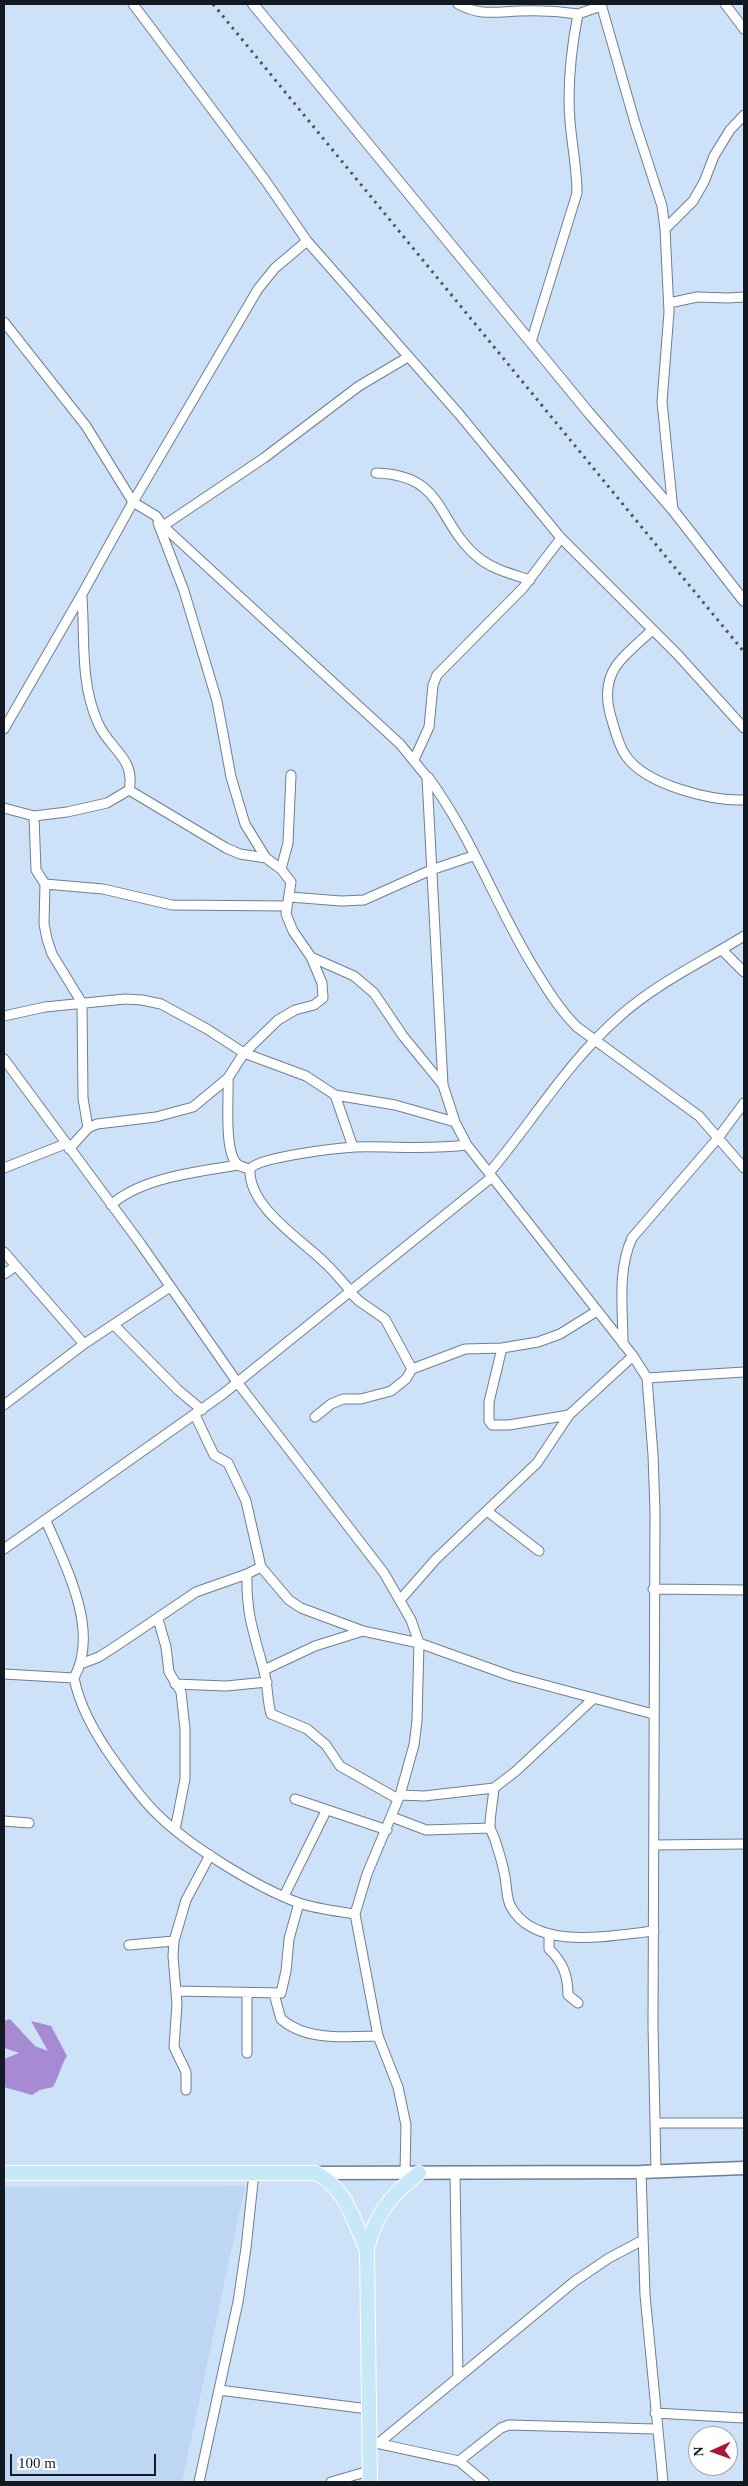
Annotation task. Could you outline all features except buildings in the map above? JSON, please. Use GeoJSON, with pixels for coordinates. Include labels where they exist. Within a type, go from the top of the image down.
{"type":"FeatureCollection","features":[{"type":"Feature","properties":{"kind":"main road"},"geometry":{"type":"LineString","coordinates":[[4,2173],[642,2172],[744,2168]]}},
{"type":"Feature","properties":{"kind":"main road"},"geometry":{"type":"LineString","coordinates":[[316,2173],[327,2179],[344,2197],[367,2250]]}},
{"type":"Feature","properties":{"kind":"main road"},"geometry":{"type":"LineString","coordinates":[[369,2477],[374,2443],[368,2409],[367,2250],[372,2229],[383,2208],[412,2173]]}},
{"type":"Feature","properties":{"kind":"street"},"geometry":{"type":"LineString","coordinates":[[132,4],[265,180],[307,241],[459,414],[561,538],[651,631],[678,656],[744,728]]}},
{"type":"Feature","properties":{"kind":"street"},"geometry":{"type":"LineString","coordinates":[[458,4],[471,11],[485,13],[557,11],[578,14],[601,5],[635,123],[662,206],[666,229],[669,303],[662,402],[673,510]]}},
{"type":"Feature","properties":{"kind":"street"},"geometry":{"type":"LineString","coordinates":[[725,4],[744,30]]}},
{"type":"Feature","properties":{"kind":"street"},"geometry":{"type":"LineString","coordinates":[[256,5],[589,413],[673,510],[744,601]]}},
{"type":"Feature","properties":{"kind":"street"},"geometry":{"type":"LineString","coordinates":[[531,342],[577,193],[577,170],[570,120],[570,69],[578,14]]}},
{"type":"Feature","properties":{"kind":"street"},"geometry":{"type":"LineString","coordinates":[[666,229],[693,201],[704,182],[714,156],[730,130],[744,115]]}},
{"type":"Feature","properties":{"kind":"street"},"geometry":{"type":"LineString","coordinates":[[5,723],[82,596],[132,502],[258,289],[275,268],[307,241]]}},
{"type":"Feature","properties":{"kind":"street"},"geometry":{"type":"LineString","coordinates":[[669,303],[697,296],[744,297]]}},
{"type":"Feature","properties":{"kind":"street"},"geometry":{"type":"LineString","coordinates":[[5,324],[86,426],[132,502],[156,516],[163,526],[414,760],[427,776],[445,801],[520,945],[560,1011],[596,1040],[680,1100],[698,1116],[744,1168]]}},
{"type":"Feature","properties":{"kind":"street"},"geometry":{"type":"LineString","coordinates":[[163,526],[264,458],[359,386],[408,357]]}},
{"type":"Feature","properties":{"kind":"street"},"geometry":{"type":"LineString","coordinates":[[376,473],[398,474],[428,490],[446,518],[479,558],[492,567],[530,580]]}},
{"type":"Feature","properties":{"kind":"street"},"geometry":{"type":"LineString","coordinates":[[4,1168],[67,1146],[88,1128],[109,1121],[156,1117],[193,1106],[228,1078],[244,1053],[278,1020],[295,1010],[314,1005],[323,998],[322,983],[311,957],[293,931],[286,914],[290,882],[281,869],[266,858],[245,824],[231,777],[217,701],[184,590],[156,516]]}},
{"type":"Feature","properties":{"kind":"street"},"geometry":{"type":"LineString","coordinates":[[414,760],[429,727],[433,685],[437,675],[443,666],[484,628],[530,580],[561,538]]}},
{"type":"Feature","properties":{"kind":"street"},"geometry":{"type":"LineString","coordinates":[[82,596],[84,675],[87,689],[103,733],[109,743],[127,762],[131,772],[129,790]]}},
{"type":"Feature","properties":{"kind":"street"},"geometry":{"type":"LineString","coordinates":[[651,631],[616,666],[609,682],[607,696],[610,714],[617,737],[627,757],[642,771],[670,785],[703,795],[731,800],[744,800]]}},
{"type":"Feature","properties":{"kind":"street"},"geometry":{"type":"LineString","coordinates":[[281,869],[288,843],[292,775]]}},
{"type":"Feature","properties":{"kind":"street"},"geometry":{"type":"LineString","coordinates":[[427,776],[443,1085],[455,1122],[466,1145],[633,1356],[647,1378],[653,1454],[656,2171]]}},
{"type":"Feature","properties":{"kind":"street"},"geometry":{"type":"LineString","coordinates":[[129,790],[226,848],[240,854],[266,858]]}},
{"type":"Feature","properties":{"kind":"street"},"geometry":{"type":"LineString","coordinates":[[4,808],[34,816],[107,803],[129,790]]}},
{"type":"Feature","properties":{"kind":"street"},"geometry":{"type":"LineString","coordinates":[[34,816],[36,870],[45,884],[44,924],[52,954],[82,1003],[83,1098],[88,1128]]}},
{"type":"Feature","properties":{"kind":"street"},"geometry":{"type":"LineString","coordinates":[[45,884],[103,889],[172,906],[364,900],[431,870],[474,856]]}},
{"type":"Feature","properties":{"kind":"street"},"geometry":{"type":"LineString","coordinates":[[4,1550],[199,1412],[351,1291],[491,1175],[551,1092],[596,1040],[620,1016],[660,984],[744,936]]}},
{"type":"Feature","properties":{"kind":"street"},"geometry":{"type":"LineString","coordinates":[[722,950],[744,972]]}},
{"type":"Feature","properties":{"kind":"street"},"geometry":{"type":"LineString","coordinates":[[311,957],[354,976],[374,993],[403,1036],[443,1085]]}},
{"type":"Feature","properties":{"kind":"street"},"geometry":{"type":"LineString","coordinates":[[4,1016],[82,1003],[125,999],[161,1004],[207,1029],[244,1053],[306,1076],[335,1095],[402,1107],[455,1122]]}},
{"type":"Feature","properties":{"kind":"street"},"geometry":{"type":"LineString","coordinates":[[4,1059],[237,1382],[384,1573],[400,1600],[419,1643],[414,1745],[399,1797],[367,1874],[355,1914],[378,2036],[388,2059],[400,2097],[406,2125],[412,2173]]}},
{"type":"Feature","properties":{"kind":"street"},"geometry":{"type":"LineString","coordinates":[[228,1078],[231,1153],[238,1165]]}},
{"type":"Feature","properties":{"kind":"street"},"geometry":{"type":"LineString","coordinates":[[335,1095],[354,1147]]}},
{"type":"Feature","properties":{"kind":"street"},"geometry":{"type":"LineString","coordinates":[[623,1344],[622,1272],[624,1255],[632,1238],[718,1138],[744,1104]]}},
{"type":"Feature","properties":{"kind":"street"},"geometry":{"type":"LineString","coordinates":[[250,1169],[257,1164],[290,1156],[354,1147],[445,1148],[466,1145]]}},
{"type":"Feature","properties":{"kind":"street"},"geometry":{"type":"LineString","coordinates":[[111,1205],[138,1187],[164,1180],[238,1165],[250,1169]]}},
{"type":"Feature","properties":{"kind":"street"},"geometry":{"type":"LineString","coordinates":[[250,1169],[258,1196],[264,1206],[281,1224],[325,1262],[359,1302],[385,1319],[412,1369]]}},
{"type":"Feature","properties":{"kind":"street"},"geometry":{"type":"LineString","coordinates":[[4,1252],[84,1344]]}},
{"type":"Feature","properties":{"kind":"street"},"geometry":{"type":"LineString","coordinates":[[4,1274],[16,1266]]}},
{"type":"Feature","properties":{"kind":"street"},"geometry":{"type":"LineString","coordinates":[[4,1405],[84,1344],[170,1287]]}},
{"type":"Feature","properties":{"kind":"street"},"geometry":{"type":"LineString","coordinates":[[315,1417],[331,1404],[344,1399],[361,1399],[397,1388],[412,1369],[465,1349],[502,1348],[538,1342],[560,1334],[596,1311]]}},
{"type":"Feature","properties":{"kind":"street"},"geometry":{"type":"LineString","coordinates":[[114,1325],[199,1412],[214,1455],[228,1463],[246,1501],[261,1567],[289,1600],[300,1608],[363,1631],[419,1643],[512,1676],[654,1714]]}},
{"type":"Feature","properties":{"kind":"street"},"geometry":{"type":"LineString","coordinates":[[502,1348],[489,1402],[489,1421],[492,1425],[509,1425],[569,1415]]}},
{"type":"Feature","properties":{"kind":"street"},"geometry":{"type":"LineString","coordinates":[[400,1600],[436,1559],[537,1462],[569,1415],[633,1356]]}},
{"type":"Feature","properties":{"kind":"street"},"geometry":{"type":"LineString","coordinates":[[647,1378],[744,1372]]}},
{"type":"Feature","properties":{"kind":"street"},"geometry":{"type":"LineString","coordinates":[[487,1511],[539,1551]]}},
{"type":"Feature","properties":{"kind":"street"},"geometry":{"type":"LineString","coordinates":[[46,1521],[82,1618],[85,1645],[82,1663],[74,1678],[83,1707],[102,1745],[150,1807],[175,1830],[210,1855],[284,1896],[299,1903],[326,1910],[355,1914]]}},
{"type":"Feature","properties":{"kind":"street"},"geometry":{"type":"LineString","coordinates":[[82,1663],[99,1657],[196,1592],[247,1574],[261,1567]]}},
{"type":"Feature","properties":{"kind":"street"},"geometry":{"type":"LineString","coordinates":[[247,1574],[246,1601],[251,1629],[267,1682],[271,1714],[307,1729],[326,1745],[340,1766],[399,1797],[494,1788],[516,1771],[594,1698]]}},
{"type":"Feature","properties":{"kind":"street"},"geometry":{"type":"LineString","coordinates":[[653,1588],[744,1590]]}},
{"type":"Feature","properties":{"kind":"street"},"geometry":{"type":"LineString","coordinates":[[158,1619],[166,1647],[170,1672],[181,1692],[182,1699],[186,1759],[175,1830]]}},
{"type":"Feature","properties":{"kind":"street"},"geometry":{"type":"LineString","coordinates":[[264,1670],[315,1646],[363,1631]]}},
{"type":"Feature","properties":{"kind":"street"},"geometry":{"type":"LineString","coordinates":[[4,1674],[74,1678]]}},
{"type":"Feature","properties":{"kind":"street"},"geometry":{"type":"LineString","coordinates":[[175,1684],[226,1686],[267,1682]]}},
{"type":"Feature","properties":{"kind":"street"},"geometry":{"type":"LineString","coordinates":[[494,1788],[490,1828],[497,1846],[505,1877],[508,1900],[512,1909],[535,1929],[549,1934],[572,1937],[654,1931]]}},
{"type":"Feature","properties":{"kind":"street"},"geometry":{"type":"LineString","coordinates":[[295,1799],[386,1830]]}},
{"type":"Feature","properties":{"kind":"street"},"geometry":{"type":"LineString","coordinates":[[284,1896],[326,1810]]}},
{"type":"Feature","properties":{"kind":"street"},"geometry":{"type":"LineString","coordinates":[[392,1817],[426,1830],[490,1828]]}},
{"type":"Feature","properties":{"kind":"street"},"geometry":{"type":"LineString","coordinates":[[4,1821],[29,1823]]}},
{"type":"Feature","properties":{"kind":"street"},"geometry":{"type":"LineString","coordinates":[[654,1845],[744,1844]]}},
{"type":"Feature","properties":{"kind":"street"},"geometry":{"type":"LineString","coordinates":[[186,2090],[186,2072],[174,2047],[176,1992],[173,1964],[174,1941],[186,1900],[210,1855]]}},
{"type":"Feature","properties":{"kind":"street"},"geometry":{"type":"LineString","coordinates":[[176,1992],[281,1993],[289,1939],[299,1903]]}},
{"type":"Feature","properties":{"kind":"street"},"geometry":{"type":"LineString","coordinates":[[549,1934],[549,1949],[560,1962],[567,1976],[568,1994],[578,2003]]}},
{"type":"Feature","properties":{"kind":"street"},"geometry":{"type":"LineString","coordinates":[[129,1945],[174,1941]]}},
{"type":"Feature","properties":{"kind":"street"},"geometry":{"type":"LineString","coordinates":[[247,2053],[248,1993]]}},
{"type":"Feature","properties":{"kind":"street"},"geometry":{"type":"LineString","coordinates":[[274,1994],[280,2019],[299,2031],[341,2037],[378,2036]]}},
{"type":"Feature","properties":{"kind":"street"},"geometry":{"type":"LineString","coordinates":[[655,2123],[744,2123]]}},
{"type":"Feature","properties":{"kind":"street"},"geometry":{"type":"LineString","coordinates":[[642,2172],[642,2240],[656,2429],[663,2482]]}},
{"type":"Feature","properties":{"kind":"street"},"geometry":{"type":"LineString","coordinates":[[199,2482],[238,2302],[254,2173]]}},
{"type":"Feature","properties":{"kind":"street"},"geometry":{"type":"LineString","coordinates":[[455,2173],[458,2378]]}},
{"type":"Feature","properties":{"kind":"street"},"geometry":{"type":"LineString","coordinates":[[374,2443],[458,2378],[575,2281],[609,2258],[642,2240]]}},
{"type":"Feature","properties":{"kind":"street"},"geometry":{"type":"LineString","coordinates":[[219,2390],[368,2409]]}},
{"type":"Feature","properties":{"kind":"street"},"geometry":{"type":"LineString","coordinates":[[655,2413],[744,2418]]}},
{"type":"Feature","properties":{"kind":"street"},"geometry":{"type":"LineString","coordinates":[[458,2461],[509,2425],[656,2429]]}},
{"type":"Feature","properties":{"kind":"street"},"geometry":{"type":"LineString","coordinates":[[374,2443],[458,2461],[484,2482]]}},
{"type":"Feature","properties":{"kind":"street"},"geometry":{"type":"LineString","coordinates":[[331,2482],[369,2477]]}},
{"type":"Feature","properties":{"kind":"shaded area"},"geometry":{"type":"Polygon","coordinates":[[[10,2019],[35,2046],[48,2051],[31,2021],[51,2026],[67,2056],[53,2087],[40,2090],[32,2095],[4,2087],[4,2059],[19,2053],[5,2048],[4,2021],[10,2019]]]}},
{"type":"Feature","properties":{"kind":"shaded area"},"geometry":{"type":"Polygon","coordinates":[[[245,2186],[182,2482],[4,2482],[4,2187],[245,2186]]]}},
{"type":"Feature","properties":{"kind":"railway"},"geometry":{"type":"LineString","coordinates":[[213,4],[744,652]]}}]}
